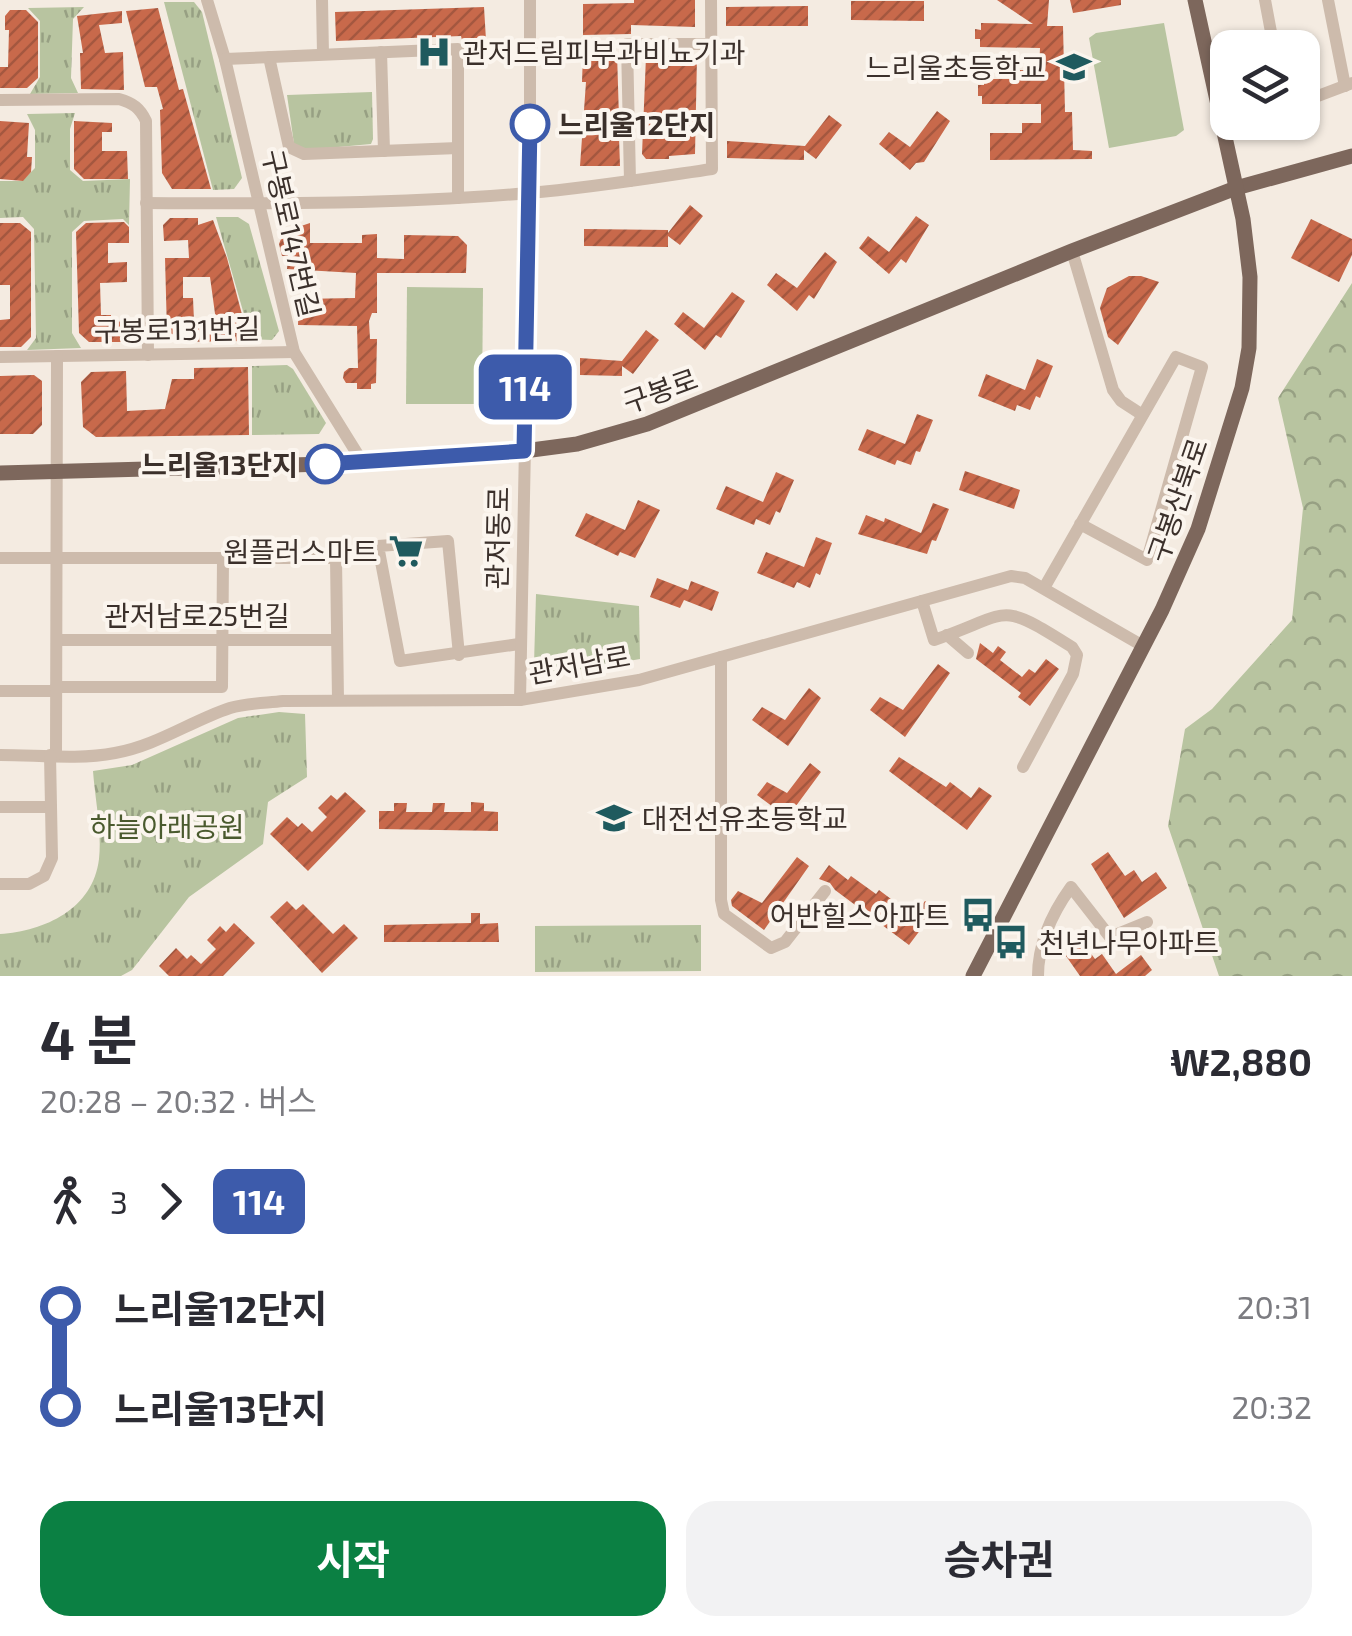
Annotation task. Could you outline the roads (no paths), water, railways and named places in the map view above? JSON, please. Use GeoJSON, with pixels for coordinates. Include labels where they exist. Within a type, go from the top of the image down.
{"type":"FeatureCollection","features":[{"type":"Feature","properties":{"kind":"main road","name":"구봉산북로"},"geometry":{"type":"LineString","coordinates":[[977,975],[1144,646],[1198,528],[1242,388],[1249,348],[1250,277],[1236,188],[1195,0]]}},
{"type":"Feature","properties":{"kind":"main road","name":"구봉로"},"geometry":{"type":"LineString","coordinates":[[0,474],[363,463],[577,444],[647,424],[1236,188],[1352,156]]}},
{"type":"Feature","properties":{"kind":"street","name":"구봉로147번길"},"geometry":{"type":"LineString","coordinates":[[208,0],[294,352],[363,463]]}},
{"type":"Feature","properties":{"kind":"street"},"geometry":{"type":"LineString","coordinates":[[322,0],[324,54]]}},
{"type":"Feature","properties":{"kind":"street","name":"관저동로"},"geometry":{"type":"LineString","coordinates":[[520,700],[530,0]]}},
{"type":"Feature","properties":{"kind":"street"},"geometry":{"type":"LineString","coordinates":[[146,203],[458,198],[530,193],[712,169],[712,0]]}},
{"type":"Feature","properties":{"kind":"street"},"geometry":{"type":"LineString","coordinates":[[1265,0],[1271,30]]}},
{"type":"Feature","properties":{"kind":"street"},"geometry":{"type":"LineString","coordinates":[[1320,95],[1348,85],[1328,0]]}},
{"type":"Feature","properties":{"kind":"street"},"geometry":{"type":"LineString","coordinates":[[630,181],[628,44],[712,44]]}},
{"type":"Feature","properties":{"kind":"street"},"geometry":{"type":"LineString","coordinates":[[224,59],[458,49],[458,198]]}},
{"type":"Feature","properties":{"kind":"street"},"geometry":{"type":"LineString","coordinates":[[382,52],[384,151]]}},
{"type":"Feature","properties":{"kind":"street"},"geometry":{"type":"LineString","coordinates":[[270,57],[289,147],[304,154],[458,148]]}},
{"type":"Feature","properties":{"kind":"street"},"geometry":{"type":"LineString","coordinates":[[0,100],[119,100],[137,106],[146,122],[148,354]]}},
{"type":"Feature","properties":{"kind":"street"},"geometry":{"type":"LineString","coordinates":[[1072,252],[1113,390],[1121,401],[1141,414]]}},
{"type":"Feature","properties":{"kind":"street","name":"구봉로131번길"},"geometry":{"type":"LineString","coordinates":[[58,472],[57,356],[294,352]]}},
{"type":"Feature","properties":{"kind":"street"},"geometry":{"type":"LineString","coordinates":[[0,357],[57,356]]}},
{"type":"Feature","properties":{"kind":"street"},"geometry":{"type":"LineString","coordinates":[[1044,588],[1141,414],[1176,357],[1202,367],[1148,560],[1080,524]]}},
{"type":"Feature","properties":{"kind":"street"},"geometry":{"type":"LineString","coordinates":[[0,884],[28,884],[44,876],[52,858],[58,472]]}},
{"type":"Feature","properties":{"kind":"street","name":"관저동로"},"geometry":{"type":"LineString","coordinates":[[459,654],[448,540],[378,546],[400,661],[459,654],[519,644]]}},
{"type":"Feature","properties":{"kind":"street","name":"관저남로25번길"},"geometry":{"type":"LineString","coordinates":[[0,558],[336,558],[337,640],[57,640]]}},
{"type":"Feature","properties":{"kind":"street"},"geometry":{"type":"LineString","coordinates":[[0,691],[222,686],[222,558]]}},
{"type":"Feature","properties":{"kind":"street","name":"관저남로"},"geometry":{"type":"LineString","coordinates":[[0,755],[86,757],[138,748],[234,707],[283,701],[520,700],[639,680],[1011,576],[1044,588],[1144,646]]}},
{"type":"Feature","properties":{"kind":"street"},"geometry":{"type":"LineString","coordinates":[[922,601],[934,640],[991,615],[1014,614],[1072,647],[1077,655],[1073,674],[1023,767]]}},
{"type":"Feature","properties":{"kind":"street"},"geometry":{"type":"LineString","coordinates":[[947,636],[968,653]]}},
{"type":"Feature","properties":{"kind":"street"},"geometry":{"type":"LineString","coordinates":[[337,640],[338,700]]}},
{"type":"Feature","properties":{"kind":"street"},"geometry":{"type":"LineString","coordinates":[[721,657],[724,914],[772,948],[785,942],[825,891]]}},
{"type":"Feature","properties":{"kind":"street"},"geometry":{"type":"LineString","coordinates":[[0,807],[51,807]]}},
{"type":"Feature","properties":{"kind":"street"},"geometry":{"type":"LineString","coordinates":[[1038,976],[1046,932],[1071,887],[1110,937],[1147,922]]}},
{"type":"Feature","properties":{"kind":"place","name":"관저드림피부과비뇨기과"},"geometry":{"type":"Point","coordinates":[434,52]}},
{"type":"Feature","properties":{"kind":"place","name":"느리울초등학교"},"geometry":{"type":"Point","coordinates":[1074,67]}},
{"type":"Feature","properties":{"kind":"place","name":"느리울12단지"},"geometry":{"type":"Point","coordinates":[530,124]}},
{"type":"Feature","properties":{"kind":"place","name":"느리울13단지"},"geometry":{"type":"Point","coordinates":[325,464]}},
{"type":"Feature","properties":{"kind":"place","name":"원플러스마트"},"geometry":{"type":"Point","coordinates":[406,551]}},
{"type":"Feature","properties":{"kind":"place","name":"대전선유초등학교"},"geometry":{"type":"Point","coordinates":[614,818]}},
{"type":"Feature","properties":{"kind":"place","name":"어반힐스아파트"},"geometry":{"type":"Point","coordinates":[978,915]}},
{"type":"Feature","properties":{"kind":"place","name":"천년나무아파트"},"geometry":{"type":"Point","coordinates":[1011,942]}},
{"type":"Feature","properties":{"kind":"park label","name":"하늘아래공원"},"geometry":{"type":"Point","coordinates":[167,826]}}]}
